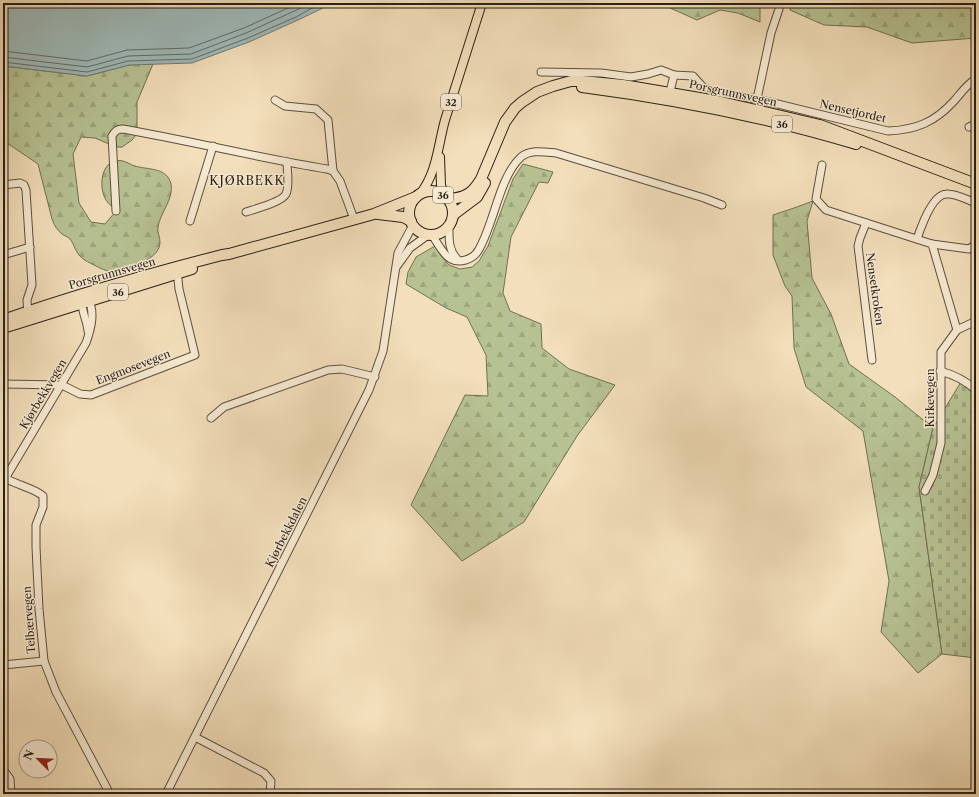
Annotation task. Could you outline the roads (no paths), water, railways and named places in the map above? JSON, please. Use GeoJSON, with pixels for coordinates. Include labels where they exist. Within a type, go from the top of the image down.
{"type":"FeatureCollection","features":[{"type":"Feature","properties":{"kind":"highway","name":"Porsgrunnsvegen"},"geometry":{"type":"LineString","coordinates":[[446,197],[464,197],[476,188],[505,122],[522,102],[537,92],[553,86],[571,82],[600,82],[669,97],[740,106],[820,125],[976,184]]}},
{"type":"Feature","properties":{"kind":"highway","name":"Porsgrunnsvegen"},"geometry":{"type":"LineString","coordinates":[[453,214],[477,197],[486,181],[494,150]]}},
{"type":"Feature","properties":{"kind":"highway","name":"36"},"geometry":{"type":"LineString","coordinates":[[418,196],[430,191],[439,193],[446,197],[451,203],[453,214],[450,225]]}},
{"type":"Feature","properties":{"kind":"highway","name":"Porsgrunnsvegen"},"geometry":{"type":"LineString","coordinates":[[3,320],[28,315],[179,273],[223,258],[229,254],[374,214],[418,196]]}},
{"type":"Feature","properties":{"kind":"highway"},"geometry":{"type":"LineString","coordinates":[[412,223],[410,211],[411,206],[418,196]]}},
{"type":"Feature","properties":{"kind":"highway","name":"Porsgrunnsvegen"},"geometry":{"type":"LineString","coordinates":[[374,214],[403,217],[412,223]]}},
{"type":"Feature","properties":{"kind":"highway","name":"36"},"geometry":{"type":"LineString","coordinates":[[412,223],[419,232],[430,235]]}},
{"type":"Feature","properties":{"kind":"highway"},"geometry":{"type":"LineString","coordinates":[[430,235],[442,232],[450,225]]}},
{"type":"Feature","properties":{"kind":"highway","name":"Porsgrunnsvegen"},"geometry":{"type":"LineString","coordinates":[[3,328],[28,315]]}},
{"type":"Feature","properties":{"kind":"main road","name":"32"},"geometry":{"type":"LineString","coordinates":[[418,196],[431,178],[440,146],[443,128],[482,3]]}},
{"type":"Feature","properties":{"kind":"main road","name":"32"},"geometry":{"type":"LineString","coordinates":[[440,146],[441,185],[446,197]]}},
{"type":"Feature","properties":{"kind":"street"},"geometry":{"type":"LineString","coordinates":[[757,99],[771,33],[780,3]]}},
{"type":"Feature","properties":{"kind":"street"},"geometry":{"type":"LineString","coordinates":[[541,72],[601,73],[631,77],[661,70],[674,75],[669,97]]}},
{"type":"Feature","properties":{"kind":"street","name":"Nensetjordet"},"geometry":{"type":"LineString","coordinates":[[674,75],[693,76],[703,87],[714,92],[757,99],[870,127],[888,130],[904,130],[914,128],[937,117],[949,107],[967,86],[976,79]]}},
{"type":"Feature","properties":{"kind":"street"},"geometry":{"type":"LineString","coordinates":[[275,100],[285,106],[316,109],[328,120],[333,171]]}},
{"type":"Feature","properties":{"kind":"street"},"geometry":{"type":"LineString","coordinates":[[968,127],[976,124]]}},
{"type":"Feature","properties":{"kind":"street"},"geometry":{"type":"LineString","coordinates":[[116,211],[112,136],[115,131],[123,128],[287,162],[327,168],[333,171],[340,181],[354,219]]}},
{"type":"Feature","properties":{"kind":"street"},"geometry":{"type":"LineString","coordinates":[[190,221],[213,146]]}},
{"type":"Feature","properties":{"kind":"street"},"geometry":{"type":"LineString","coordinates":[[430,235],[451,259],[469,259],[477,252],[483,240],[510,170],[522,156],[535,152],[556,153],[704,198],[722,205]]}},
{"type":"Feature","properties":{"kind":"street"},"geometry":{"type":"LineString","coordinates":[[246,212],[274,202],[284,196],[287,191],[288,183],[287,162]]}},
{"type":"Feature","properties":{"kind":"street"},"geometry":{"type":"LineString","coordinates":[[822,165],[816,199],[826,210],[932,244],[969,249],[976,244]]}},
{"type":"Feature","properties":{"kind":"street"},"geometry":{"type":"LineString","coordinates":[[3,185],[20,183],[24,185],[26,190],[32,285],[27,300],[28,315]]}},
{"type":"Feature","properties":{"kind":"street"},"geometry":{"type":"LineString","coordinates":[[917,239],[936,198],[940,195],[951,194],[976,203]]}},
{"type":"Feature","properties":{"kind":"street","name":"Kjørbekkdalen"},"geometry":{"type":"LineString","coordinates":[[166,794],[311,509],[375,377],[386,339],[398,253],[412,223]]}},
{"type":"Feature","properties":{"kind":"street","name":"Nensetkroken"},"geometry":{"type":"LineString","coordinates":[[866,223],[858,246],[872,360]]}},
{"type":"Feature","properties":{"kind":"street"},"geometry":{"type":"LineString","coordinates":[[450,225],[450,247],[454,256],[458,260]]}},
{"type":"Feature","properties":{"kind":"street","name":"Kjørbekkdalen"},"geometry":{"type":"LineString","coordinates":[[395,269],[410,248],[430,235]]}},
{"type":"Feature","properties":{"kind":"street"},"geometry":{"type":"LineString","coordinates":[[932,244],[957,330]]}},
{"type":"Feature","properties":{"kind":"street"},"geometry":{"type":"LineString","coordinates":[[3,255],[30,247]]}},
{"type":"Feature","properties":{"kind":"street","name":"Engmosevegen"},"geometry":{"type":"LineString","coordinates":[[3,384],[62,385],[80,394],[91,395],[195,355],[179,289],[178,279]]}},
{"type":"Feature","properties":{"kind":"street","name":"Kjørbekkvegen"},"geometry":{"type":"LineString","coordinates":[[4,479],[76,362],[88,337],[83,312],[85,299]]}},
{"type":"Feature","properties":{"kind":"street","name":"Kirkevegen"},"geometry":{"type":"LineString","coordinates":[[926,491],[933,475],[941,443],[941,352],[957,330],[976,320]]}},
{"type":"Feature","properties":{"kind":"street"},"geometry":{"type":"LineString","coordinates":[[211,418],[224,407],[328,370],[342,369],[375,377]]}},
{"type":"Feature","properties":{"kind":"street"},"geometry":{"type":"LineString","coordinates":[[940,371],[964,380],[976,390]]}},
{"type":"Feature","properties":{"kind":"street","name":"Telbærvegen"},"geometry":{"type":"LineString","coordinates":[[4,479],[40,493],[43,496],[43,507],[36,525],[36,547],[39,609],[44,661],[56,692],[110,794]]}},
{"type":"Feature","properties":{"kind":"street"},"geometry":{"type":"LineString","coordinates":[[3,665],[44,661]]}},
{"type":"Feature","properties":{"kind":"street"},"geometry":{"type":"LineString","coordinates":[[195,737],[264,773],[271,781],[270,794]]}},
{"type":"Feature","properties":{"kind":"street"},"geometry":{"type":"LineString","coordinates":[[3,769],[10,779],[11,794]]}},
{"type":"Feature","properties":{"kind":"water"},"geometry":{"type":"Polygon","coordinates":[[[3,3],[326,3],[323,8],[249,42],[192,63],[129,65],[87,76],[3,66],[3,3]]]}},
{"type":"Feature","properties":{"kind":"district","name":"KJØRBEKK"},"geometry":{"type":"Point","coordinates":[247,180]}}]}
